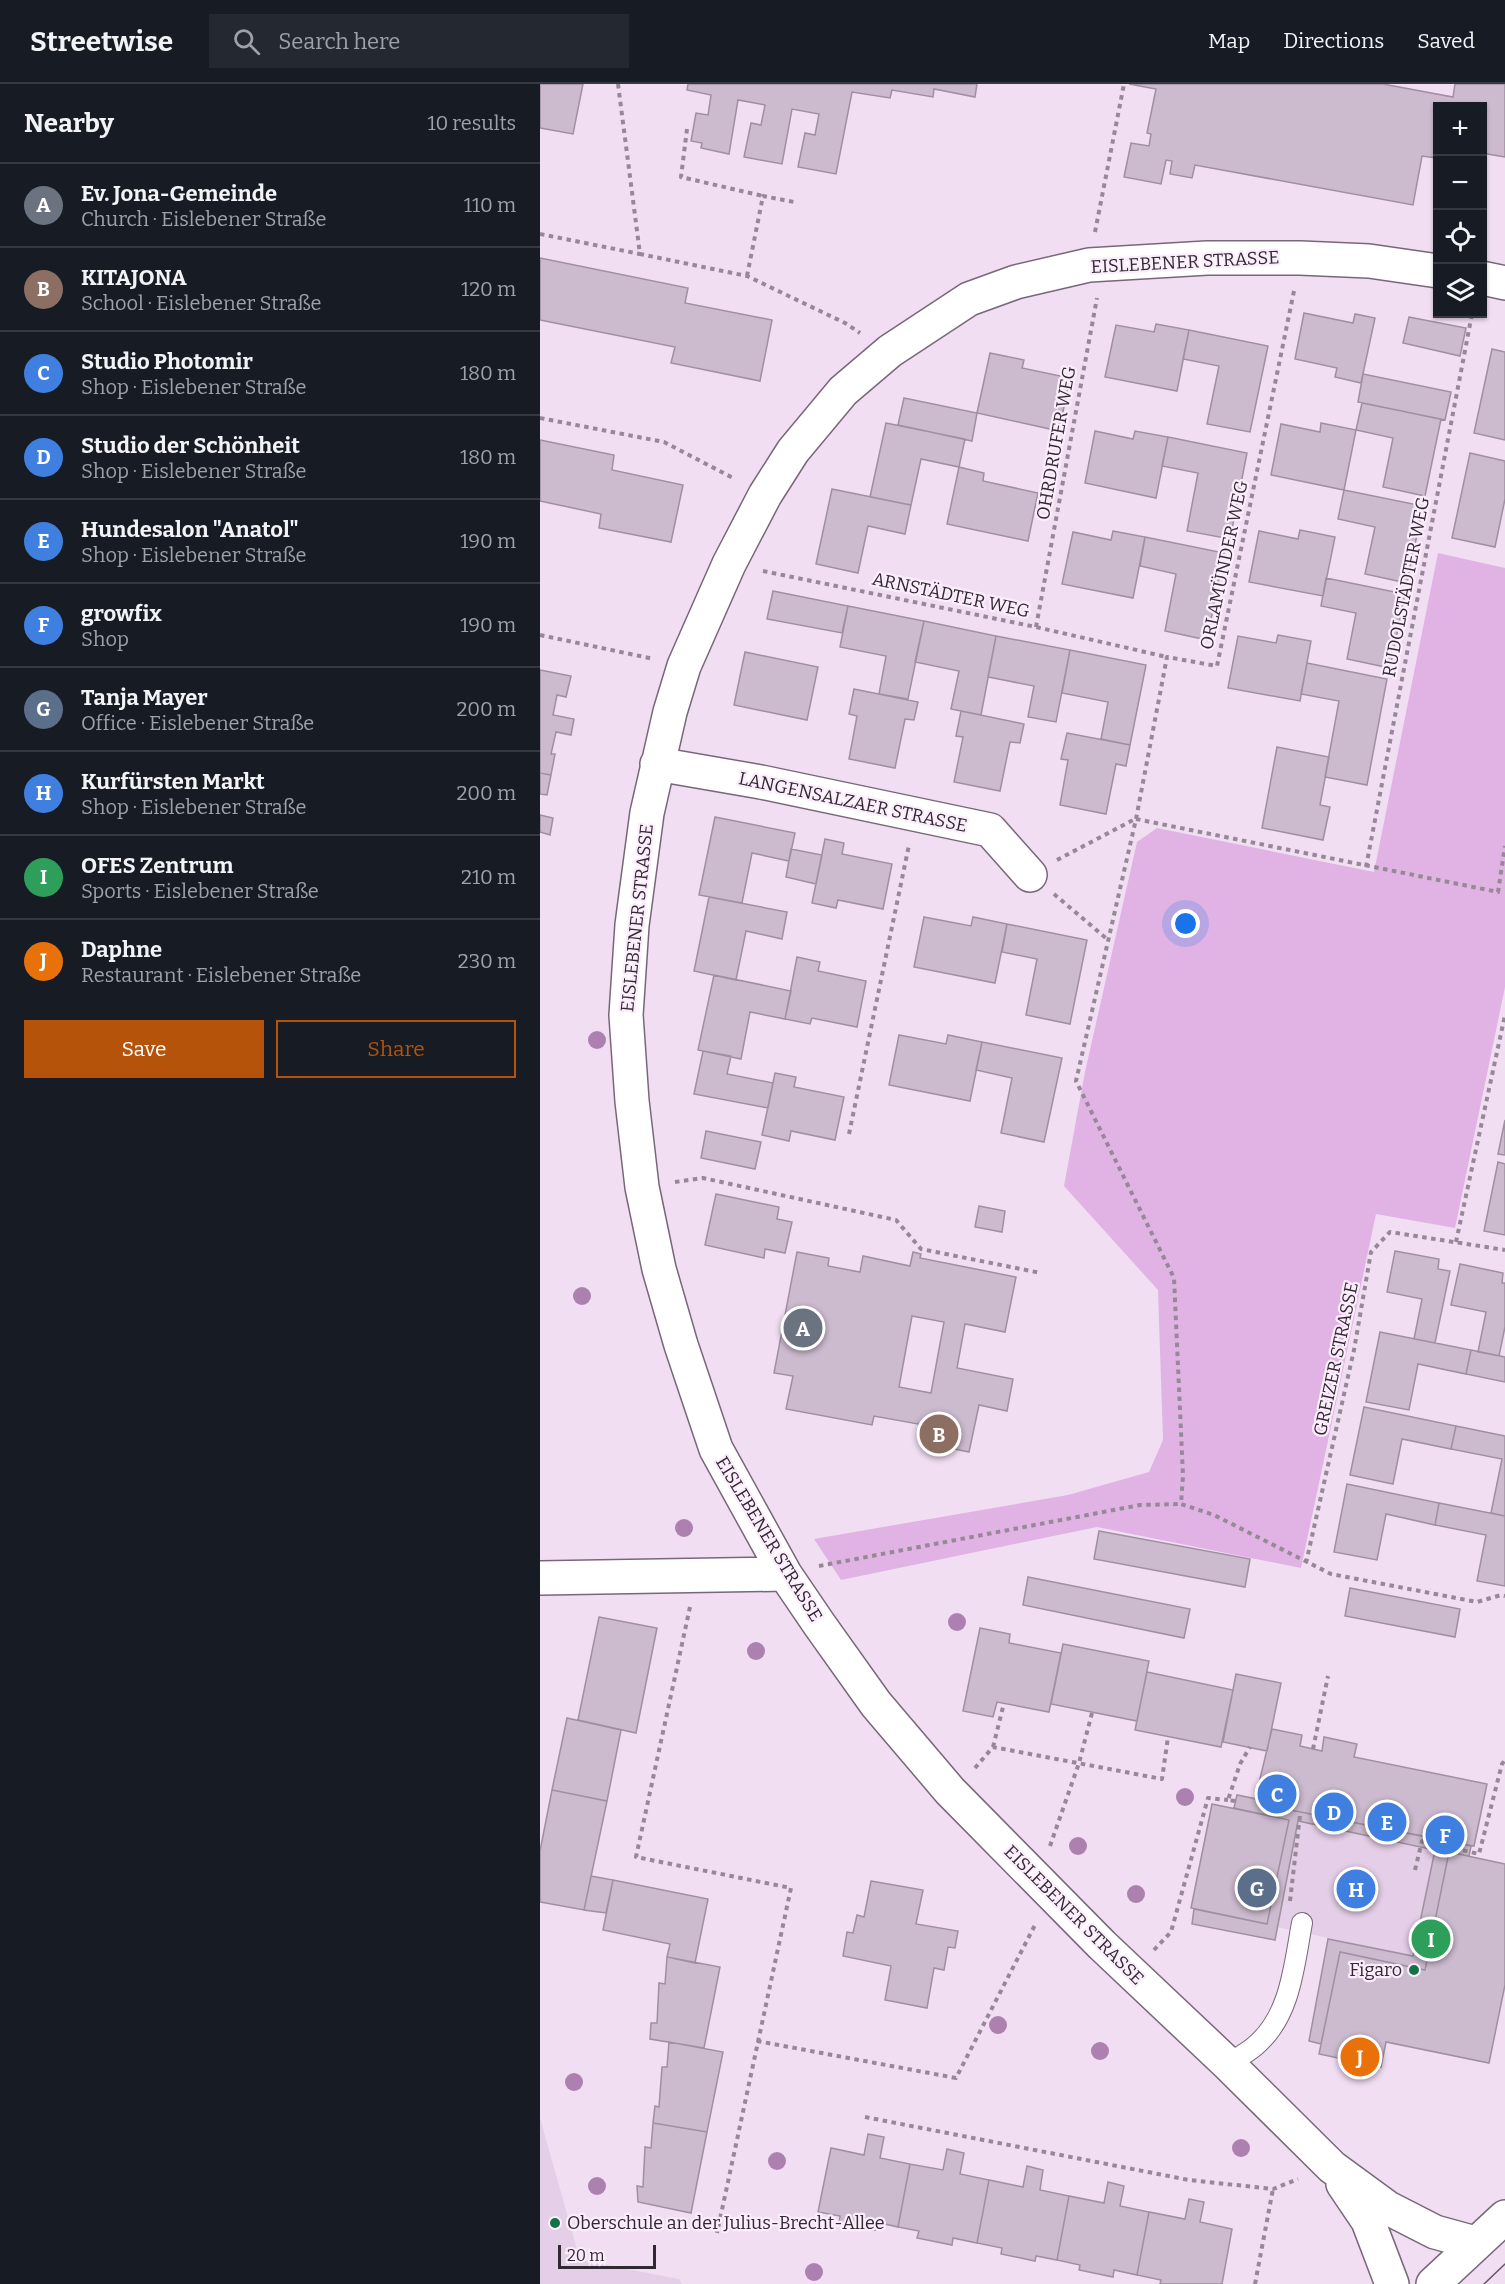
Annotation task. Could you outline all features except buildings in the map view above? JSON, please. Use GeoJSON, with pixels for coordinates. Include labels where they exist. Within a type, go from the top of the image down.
{"type":"FeatureCollection","features":[{"type":"Feature","properties":{"kind":"street","name":"EISLEBENER STRASSE"},"geometry":{"type":"LineString","coordinates":[[1433,270],[1369,261],[1300,258],[1207,258],[1096,265],[1016,282],[969,299],[890,351],[843,391],[813,424],[765,495],[729,564],[684,666],[657,764],[647,813],[632,926],[626,1015],[632,1101],[642,1187],[659,1269],[681,1345],[716,1449],[786,1574],[876,1704],[950,1791],[1132,1973],[1332,2167],[1388,2208],[1435,2232],[1475,2243]]}},
{"type":"Feature","properties":{"kind":"street"},"geometry":{"type":"LineString","coordinates":[[1487,279],[1505,283]]}},
{"type":"Feature","properties":{"kind":"street","name":"LANGENSALZAER STRASSE"},"geometry":{"type":"LineString","coordinates":[[657,764],[761,782],[990,830],[1030,875]]}},
{"type":"Feature","properties":{"kind":"street"},"geometry":{"type":"LineString","coordinates":[[540,1578],[786,1574]]}},
{"type":"Feature","properties":{"kind":"street","name":"EISLEBENER STRASSE"},"geometry":{"type":"LineString","coordinates":[[1332,2167],[1368,2221],[1392,2284]]}},
{"type":"Feature","properties":{"kind":"street"},"geometry":{"type":"LineString","coordinates":[[1433,2284],[1505,2217]]}},
{"type":"Feature","properties":{"kind":"lane"},"geometry":{"type":"LineString","coordinates":[[1228,2064],[1256,2045],[1270,2030],[1283,2009],[1302,1923]]}},
{"type":"Feature","properties":{"kind":"path"},"geometry":{"type":"LineString","coordinates":[[618,84],[640,254]]}},
{"type":"Feature","properties":{"kind":"path","name":"OHRDRUFER WEG"},"geometry":{"type":"LineString","coordinates":[[1036,627],[1124,84]]}},
{"type":"Feature","properties":{"kind":"path"},"geometry":{"type":"LineString","coordinates":[[687,129],[681,177],[794,202]]}},
{"type":"Feature","properties":{"kind":"path"},"geometry":{"type":"LineString","coordinates":[[747,276],[763,196]]}},
{"type":"Feature","properties":{"kind":"path"},"geometry":{"type":"LineString","coordinates":[[540,234],[747,276],[845,323],[890,351]]}},
{"type":"Feature","properties":{"kind":"path","name":"ORLAMÜNDER WEG"},"geometry":{"type":"LineString","coordinates":[[1167,657],[1217,666],[1300,258]]}},
{"type":"Feature","properties":{"kind":"path","name":"RUDOLSTÄDTER WEG"},"geometry":{"type":"LineString","coordinates":[[1366,867],[1471,318]]}},
{"type":"Feature","properties":{"kind":"path"},"geometry":{"type":"LineString","coordinates":[[540,418],[664,442],[765,495]]}},
{"type":"Feature","properties":{"kind":"path","name":"ARNSTÄDTER WEG"},"geometry":{"type":"LineString","coordinates":[[729,564],[1036,627],[1167,657]]}},
{"type":"Feature","properties":{"kind":"path"},"geometry":{"type":"LineString","coordinates":[[540,635],[684,666]]}},
{"type":"Feature","properties":{"kind":"path"},"geometry":{"type":"LineString","coordinates":[[1167,657],[1136,819],[1076,1081],[1174,1278],[1183,1476],[1181,1504]]}},
{"type":"Feature","properties":{"kind":"path"},"geometry":{"type":"LineString","coordinates":[[849,1134],[915,815]]}},
{"type":"Feature","properties":{"kind":"path"},"geometry":{"type":"LineString","coordinates":[[1107,939],[1030,875],[1136,819],[1505,895]]}},
{"type":"Feature","properties":{"kind":"path"},"geometry":{"type":"LineString","coordinates":[[1498,892],[1505,846]]}},
{"type":"Feature","properties":{"kind":"path"},"geometry":{"type":"LineString","coordinates":[[1505,1015],[1456,1242],[1505,1250]]}},
{"type":"Feature","properties":{"kind":"path"},"geometry":{"type":"LineString","coordinates":[[642,1187],[703,1178],[896,1220],[921,1249],[1041,1273]]}},
{"type":"Feature","properties":{"kind":"path","name":"GREIZER STRASSE"},"geometry":{"type":"LineString","coordinates":[[1306,1563],[1354,1350],[1371,1252],[1390,1232],[1456,1242]]}},
{"type":"Feature","properties":{"kind":"path"},"geometry":{"type":"LineString","coordinates":[[786,1574],[850,1559],[1140,1505],[1181,1504],[1214,1515],[1331,1575],[1477,1602],[1505,1596]]}},
{"type":"Feature","properties":{"kind":"path"},"geometry":{"type":"LineString","coordinates":[[697,1577],[636,1857],[791,1888],[717,2233]]}},
{"type":"Feature","properties":{"kind":"path"},"geometry":{"type":"LineString","coordinates":[[1313,1749],[1328,1676]]}},
{"type":"Feature","properties":{"kind":"path"},"geometry":{"type":"LineString","coordinates":[[950,1791],[970,1774],[993,1747],[1004,1703]]}},
{"type":"Feature","properties":{"kind":"path"},"geometry":{"type":"LineString","coordinates":[[757,2041],[956,2078],[1044,1887],[1092,1713]]}},
{"type":"Feature","properties":{"kind":"path"},"geometry":{"type":"LineString","coordinates":[[993,1747],[1162,1779],[1168,1737]]}},
{"type":"Feature","properties":{"kind":"path"},"geometry":{"type":"LineString","coordinates":[[1228,1800],[1236,1772],[1250,1747]]}},
{"type":"Feature","properties":{"kind":"path"},"geometry":{"type":"LineString","coordinates":[[1415,1870],[1422,1841],[1479,1854],[1505,1760]]}},
{"type":"Feature","properties":{"kind":"path"},"geometry":{"type":"LineString","coordinates":[[1132,1973],[1172,1932],[1208,1798],[1235,1801]]}},
{"type":"Feature","properties":{"kind":"path"},"geometry":{"type":"LineString","coordinates":[[1299,1815],[1289,1911],[1302,1923]]}},
{"type":"Feature","properties":{"kind":"path"},"geometry":{"type":"LineString","coordinates":[[865,2117],[1189,2180],[1273,2188],[1332,2167]]}},
{"type":"Feature","properties":{"kind":"path"},"geometry":{"type":"LineString","coordinates":[[1255,2284],[1273,2188]]}},
{"type":"Feature","properties":{"kind":"shaded area"},"geometry":{"type":"Polygon","coordinates":[[[1438,553],[1505,568],[1505,987],[1455,1228],[1376,1214],[1301,1568],[1097,1527],[841,1580],[814,1539],[1068,1495],[1149,1472],[1163,1440],[1158,1290],[1064,1186],[1085,1072],[1137,842],[1157,828],[1374,872],[1438,553]]]}},
{"type":"Feature","properties":{"kind":"shaded area"},"geometry":{"type":"Polygon","coordinates":[[[1298,1821],[1435,1850],[1413,1956],[1277,1927],[1298,1821]]]}},
{"type":"Feature","properties":{"kind":"shaded area","name":"Oberschule an der Julius-Brecht-Allee"},"geometry":{"type":"Polygon","coordinates":[[[540,2118],[580,2260],[679,2279],[682,2284],[540,2284],[540,2118]]]}},
{"type":"Feature","properties":{"kind":"tram line"},"geometry":{"type":"LineString","coordinates":[[1484,2284],[1505,2264]]}},
{"type":"Feature","properties":{"kind":"place","name":"Ev. Jona-Gemeinde"},"geometry":{"type":"Point","coordinates":[803,1328]}},
{"type":"Feature","properties":{"kind":"place","name":"KITAJONA"},"geometry":{"type":"Point","coordinates":[939,1434]}},
{"type":"Feature","properties":{"kind":"place","name":"Studio Photomir"},"geometry":{"type":"Point","coordinates":[1277,1794]}},
{"type":"Feature","properties":{"kind":"place","name":"Studio der Schönheit"},"geometry":{"type":"Point","coordinates":[1334,1812]}},
{"type":"Feature","properties":{"kind":"place","name":"Hundesalon \"Anatol\""},"geometry":{"type":"Point","coordinates":[1387,1822]}},
{"type":"Feature","properties":{"kind":"place","name":"growfix"},"geometry":{"type":"Point","coordinates":[1445,1835]}},
{"type":"Feature","properties":{"kind":"place","name":"Tanja Mayer"},"geometry":{"type":"Point","coordinates":[1257,1888]}},
{"type":"Feature","properties":{"kind":"place","name":"Kurfürsten Markt"},"geometry":{"type":"Point","coordinates":[1356,1889]}},
{"type":"Feature","properties":{"kind":"place","name":"OFES Zentrum"},"geometry":{"type":"Point","coordinates":[1431,1939]}},
{"type":"Feature","properties":{"kind":"place","name":"Figaro"},"geometry":{"type":"Point","coordinates":[1414,1970]}},
{"type":"Feature","properties":{"kind":"place","name":"Daphne"},"geometry":{"type":"Point","coordinates":[1360,2057]}},
{"type":"Feature","properties":{"kind":"place","name":"Oberschule an der Julius-Brecht-Allee"},"geometry":{"type":"Point","coordinates":[555,2223]}}]}
